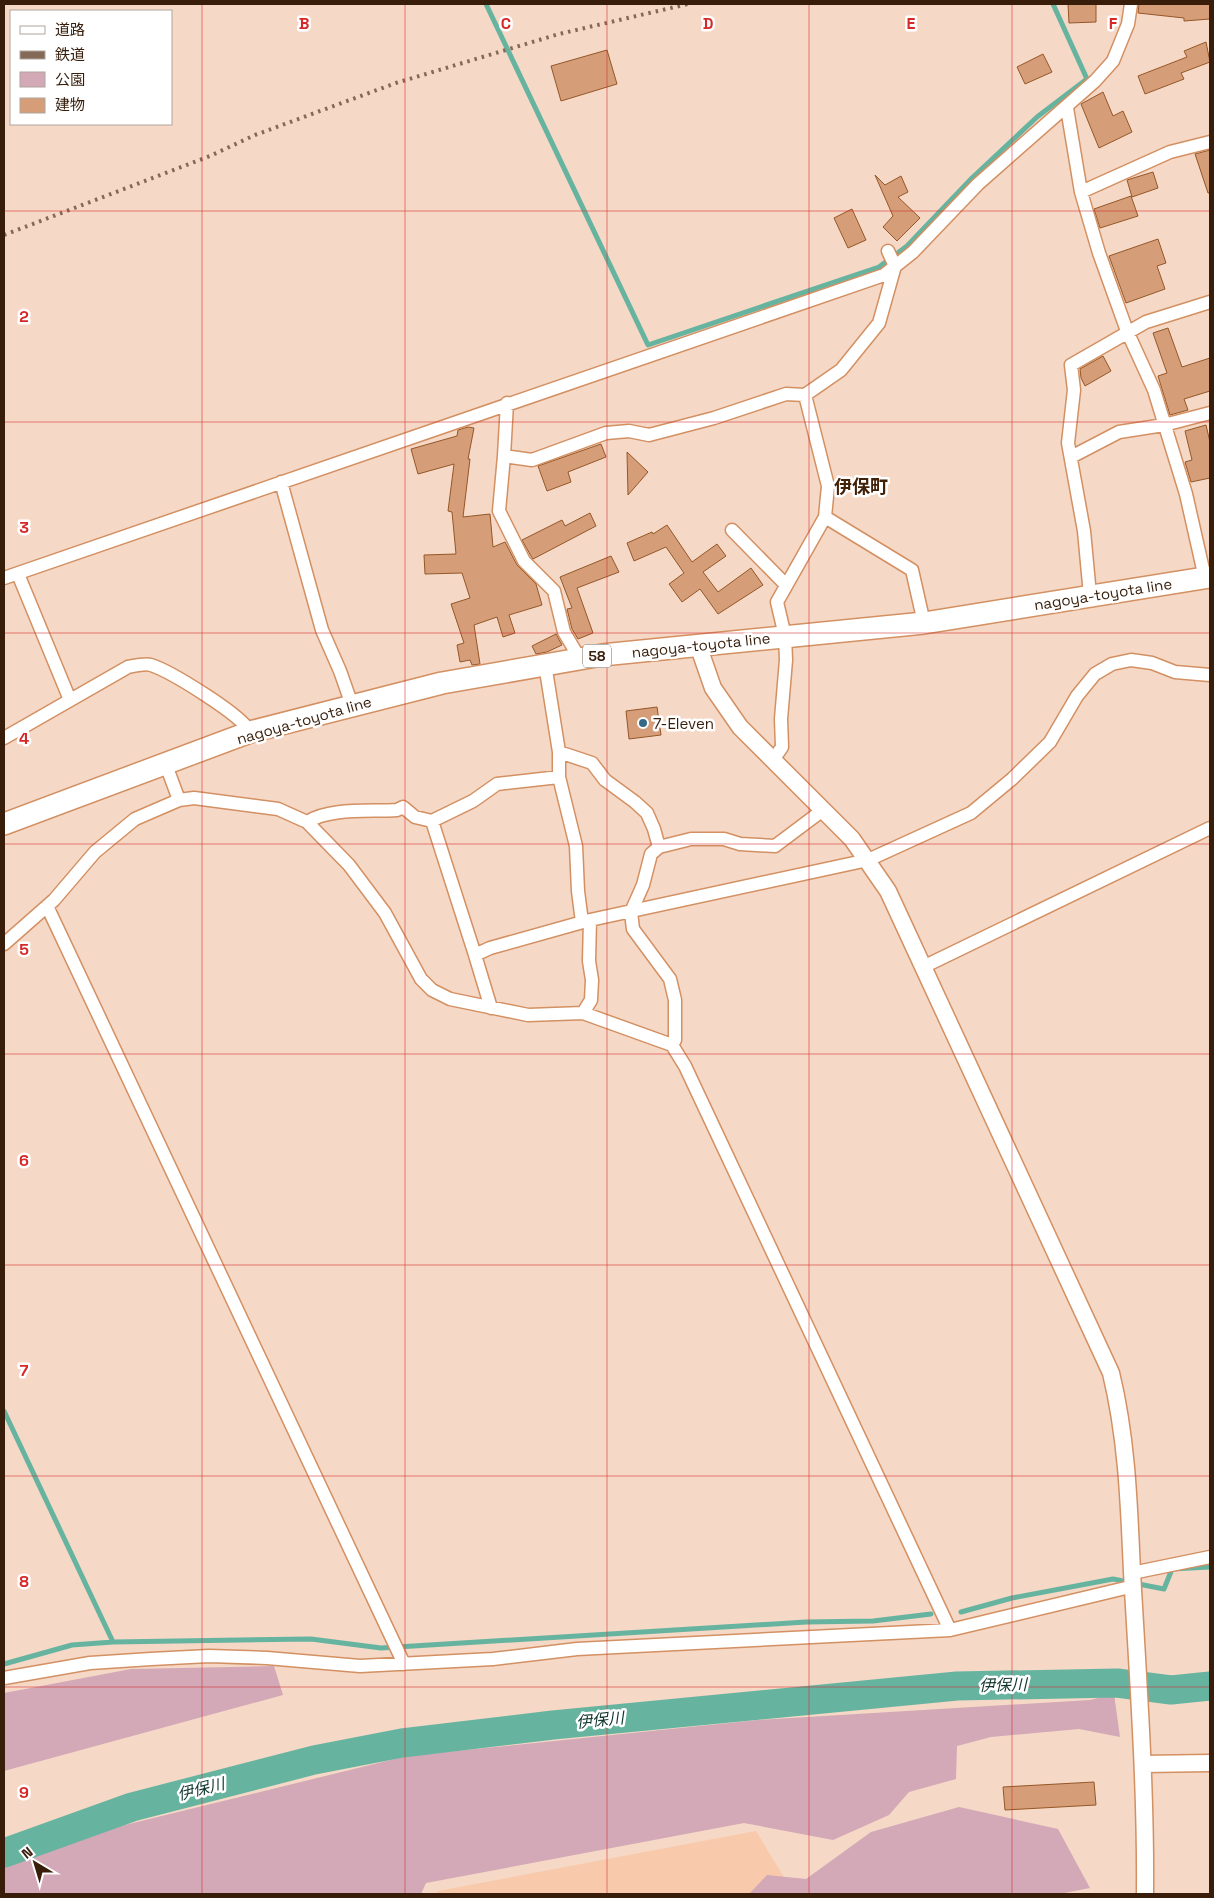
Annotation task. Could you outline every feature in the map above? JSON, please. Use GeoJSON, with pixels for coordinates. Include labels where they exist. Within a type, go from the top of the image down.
{"type":"FeatureCollection","features":[{"type":"Feature","properties":{"kind":"main road","name":"nagoya-toyota line"},"geometry":{"type":"LineString","coordinates":[[4,824],[250,732],[442,683],[580,659],[698,645],[924,623],[1208,577]]}},
{"type":"Feature","properties":{"kind":"street"},"geometry":{"type":"LineString","coordinates":[[4,578],[507,403],[884,275],[892,259],[913,252],[978,184],[1067,108],[1113,61],[1128,24],[1131,4]]}},
{"type":"Feature","properties":{"kind":"street"},"geometry":{"type":"LineString","coordinates":[[1067,108],[1081,192],[1099,253],[1127,331],[1154,390],[1186,494],[1208,577]]}},
{"type":"Feature","properties":{"kind":"street"},"geometry":{"type":"LineString","coordinates":[[1081,192],[1170,152],[1210,142]]}},
{"type":"Feature","properties":{"kind":"street"},"geometry":{"type":"LineString","coordinates":[[504,456],[532,460],[606,433],[629,432],[649,435],[706,420],[786,394],[805,395],[841,370],[879,323],[892,259]]}},
{"type":"Feature","properties":{"kind":"street"},"geometry":{"type":"LineString","coordinates":[[1090,595],[1084,531],[1068,443],[1074,390],[1071,365],[1127,331],[1158,317],[1210,302]]}},
{"type":"Feature","properties":{"kind":"street"},"geometry":{"type":"LineString","coordinates":[[773,760],[782,747],[781,719],[786,660],[785,636],[776,602],[825,517],[828,486],[805,395]]}},
{"type":"Feature","properties":{"kind":"street"},"geometry":{"type":"LineString","coordinates":[[507,403],[498,511],[524,561],[554,590],[564,632],[580,659]]}},
{"type":"Feature","properties":{"kind":"street"},"geometry":{"type":"LineString","coordinates":[[1071,457],[1119,432],[1164,425],[1210,413]]}},
{"type":"Feature","properties":{"kind":"street"},"geometry":{"type":"LineString","coordinates":[[281,482],[322,630],[352,705]]}},
{"type":"Feature","properties":{"kind":"street"},"geometry":{"type":"LineString","coordinates":[[825,517],[912,570],[924,623]]}},
{"type":"Feature","properties":{"kind":"street"},"geometry":{"type":"LineString","coordinates":[[732,530],[786,585]]}},
{"type":"Feature","properties":{"kind":"street"},"geometry":{"type":"LineString","coordinates":[[18,574],[70,700]]}},
{"type":"Feature","properties":{"kind":"street"},"geometry":{"type":"LineString","coordinates":[[698,645],[713,688],[722,705],[740,727],[852,839],[888,892],[1111,1372],[1121,1414],[1126,1455],[1143,1764],[1146,1894]]}},
{"type":"Feature","properties":{"kind":"street"},"geometry":{"type":"LineString","coordinates":[[476,955],[490,948],[586,921],[868,860],[972,813],[1012,779],[1050,742],[1077,696],[1095,674],[1112,664],[1131,660],[1152,663],[1175,672],[1210,675]]}},
{"type":"Feature","properties":{"kind":"street"},"geometry":{"type":"LineString","coordinates":[[4,738],[128,667],[150,664],[211,698],[246,723],[250,732]]}},
{"type":"Feature","properties":{"kind":"street"},"geometry":{"type":"LineString","coordinates":[[545,664],[559,752],[558,777],[576,846],[578,891],[586,921],[592,980],[591,1000],[583,1013]]}},
{"type":"Feature","properties":{"kind":"street"},"geometry":{"type":"LineString","coordinates":[[559,752],[592,763],[605,780],[647,813],[659,847]]}},
{"type":"Feature","properties":{"kind":"street"},"geometry":{"type":"LineString","coordinates":[[166,765],[179,800]]}},
{"type":"Feature","properties":{"kind":"street"},"geometry":{"type":"LineString","coordinates":[[307,822],[316,816],[398,810],[403,807],[415,817],[432,821],[473,801],[497,784],[558,777]]}},
{"type":"Feature","properties":{"kind":"street"},"geometry":{"type":"LineString","coordinates":[[4,944],[47,906],[95,852],[135,819],[179,800],[194,798],[278,809],[307,822],[326,839],[349,865],[385,913],[421,979],[432,990],[450,999],[528,1015],[583,1013],[672,1045],[690,1075],[950,1630]]}},
{"type":"Feature","properties":{"kind":"street"},"geometry":{"type":"LineString","coordinates":[[672,1045],[675,1040],[675,1000],[670,979],[633,929],[631,912],[643,885],[651,854],[659,847],[691,839],[724,839],[764,847],[775,846],[823,810]]}},
{"type":"Feature","properties":{"kind":"street"},"geometry":{"type":"LineString","coordinates":[[432,821],[492,1008]]}},
{"type":"Feature","properties":{"kind":"street"},"geometry":{"type":"LineString","coordinates":[[922,967],[1210,828]]}},
{"type":"Feature","properties":{"kind":"street"},"geometry":{"type":"LineString","coordinates":[[47,906],[403,1660]]}},
{"type":"Feature","properties":{"kind":"street"},"geometry":{"type":"LineString","coordinates":[[4,1678],[90,1663],[208,1656],[266,1658],[360,1666],[403,1660],[493,1659],[577,1649],[950,1630],[1134,1586],[1210,1557]]}},
{"type":"Feature","properties":{"kind":"street"},"geometry":{"type":"LineString","coordinates":[[1143,1764],[1210,1763]]}},
{"type":"Feature","properties":{"kind":"shaded area"},"geometry":{"type":"Polygon","coordinates":[[[756,1831],[794,1894],[435,1894],[438,1891],[756,1831]]]}},
{"type":"Feature","properties":{"kind":"green space"},"geometry":{"type":"Polygon","coordinates":[[[274,1666],[283,1695],[4,1771],[4,1693],[131,1669],[274,1666]]]}},
{"type":"Feature","properties":{"kind":"green space"},"geometry":{"type":"Polygon","coordinates":[[[1114,1694],[1120,1737],[1079,1729],[991,1737],[957,1746],[956,1779],[909,1792],[889,1815],[833,1840],[744,1823],[426,1883],[421,1894],[4,1894],[4,1865],[96,1832],[407,1756],[758,1720],[1090,1700],[1114,1694]]]}},
{"type":"Feature","properties":{"kind":"green space"},"geometry":{"type":"Polygon","coordinates":[[[959,1807],[1058,1829],[1090,1888],[1059,1894],[749,1894],[767,1875],[806,1879],[871,1832],[959,1807]]]}},
{"type":"Feature","properties":{"kind":"building"},"geometry":{"type":"Polygon","coordinates":[[[1068,4],[1096,4],[1096,22],[1069,23],[1068,4]]]}},
{"type":"Feature","properties":{"kind":"building"},"geometry":{"type":"Polygon","coordinates":[[[1139,4],[1210,4],[1210,19],[1184,21],[1184,18],[1138,13],[1139,4]]]}},
{"type":"Feature","properties":{"kind":"building"},"geometry":{"type":"Polygon","coordinates":[[[1206,42],[1210,62],[1181,73],[1184,79],[1145,94],[1138,76],[1187,57],[1184,51],[1206,42]]]}},
{"type":"Feature","properties":{"kind":"building"},"geometry":{"type":"Polygon","coordinates":[[[607,50],[617,84],[561,101],[551,66],[607,50]]]}},
{"type":"Feature","properties":{"kind":"building"},"geometry":{"type":"Polygon","coordinates":[[[1043,54],[1052,72],[1025,84],[1017,67],[1043,54]]]}},
{"type":"Feature","properties":{"kind":"building"},"geometry":{"type":"Polygon","coordinates":[[[1103,92],[1113,116],[1123,111],[1132,132],[1099,148],[1081,104],[1103,92]]]}},
{"type":"Feature","properties":{"kind":"building"},"geometry":{"type":"Polygon","coordinates":[[[1210,150],[1210,193],[1208,193],[1195,154],[1210,150]]]}},
{"type":"Feature","properties":{"kind":"building"},"geometry":{"type":"Polygon","coordinates":[[[1153,172],[1158,188],[1132,197],[1127,180],[1153,172]]]}},
{"type":"Feature","properties":{"kind":"building"},"geometry":{"type":"Polygon","coordinates":[[[875,175],[885,185],[901,176],[908,192],[898,197],[920,218],[897,241],[883,227],[893,216],[875,175]]]}},
{"type":"Feature","properties":{"kind":"building"},"geometry":{"type":"Polygon","coordinates":[[[1131,196],[1138,216],[1100,228],[1094,209],[1131,196]]]}},
{"type":"Feature","properties":{"kind":"building"},"geometry":{"type":"Polygon","coordinates":[[[852,209],[866,240],[848,248],[834,218],[852,209]]]}},
{"type":"Feature","properties":{"kind":"building"},"geometry":{"type":"Polygon","coordinates":[[[1158,239],[1166,263],[1157,266],[1165,289],[1126,303],[1109,256],[1158,239]]]}},
{"type":"Feature","properties":{"kind":"building"},"geometry":{"type":"Polygon","coordinates":[[[1168,328],[1182,367],[1210,358],[1210,391],[1184,399],[1188,410],[1170,415],[1158,376],[1167,373],[1153,333],[1168,328]]]}},
{"type":"Feature","properties":{"kind":"building"},"geometry":{"type":"Polygon","coordinates":[[[1103,356],[1111,371],[1085,386],[1081,378],[1080,369],[1103,356]]]}},
{"type":"Feature","properties":{"kind":"building"},"geometry":{"type":"Polygon","coordinates":[[[1206,425],[1210,442],[1210,478],[1191,482],[1185,462],[1192,460],[1185,431],[1206,425]]]}},
{"type":"Feature","properties":{"kind":"building"},"geometry":{"type":"Polygon","coordinates":[[[468,427],[474,428],[468,459],[470,459],[463,517],[490,514],[493,547],[505,542],[517,565],[536,584],[542,605],[509,615],[515,633],[503,637],[497,617],[474,625],[480,664],[472,665],[470,660],[460,662],[457,645],[464,643],[451,604],[470,598],[462,573],[425,574],[424,555],[456,554],[452,512],[448,511],[454,464],[418,474],[411,449],[457,436],[458,430],[468,427]]]}},
{"type":"Feature","properties":{"kind":"building"},"geometry":{"type":"Polygon","coordinates":[[[601,444],[606,457],[568,472],[571,482],[547,491],[538,466],[601,444]]]}},
{"type":"Feature","properties":{"kind":"building"},"geometry":{"type":"Polygon","coordinates":[[[627,452],[648,472],[628,495],[627,452]]]}},
{"type":"Feature","properties":{"kind":"building"},"geometry":{"type":"Polygon","coordinates":[[[590,513],[596,526],[533,559],[522,540],[562,520],[565,526],[590,513]]]}},
{"type":"Feature","properties":{"kind":"building"},"geometry":{"type":"Polygon","coordinates":[[[667,525],[692,562],[717,544],[726,556],[703,572],[718,592],[751,568],[763,585],[718,614],[700,589],[682,602],[669,584],[684,573],[666,547],[634,561],[627,543],[652,532],[653,534],[667,525]]]}},
{"type":"Feature","properties":{"kind":"building"},"geometry":{"type":"Polygon","coordinates":[[[611,556],[619,572],[577,588],[593,633],[578,639],[572,629],[567,609],[572,608],[560,577],[611,556]]]}},
{"type":"Feature","properties":{"kind":"building"},"geometry":{"type":"Polygon","coordinates":[[[556,634],[562,645],[547,652],[536,654],[532,646],[556,634]]]}},
{"type":"Feature","properties":{"kind":"building","name":"7-Eleven"},"geometry":{"type":"Polygon","coordinates":[[[657,707],[661,735],[629,739],[626,711],[657,707]]]}},
{"type":"Feature","properties":{"kind":"building"},"geometry":{"type":"Polygon","coordinates":[[[1094,1782],[1096,1805],[1005,1810],[1003,1787],[1094,1782]]]}},
{"type":"Feature","properties":{"kind":"waterway"},"geometry":{"type":"LineString","coordinates":[[486,4],[648,345],[879,267],[907,246],[972,178],[1037,117],[1087,79],[1053,4]]}},
{"type":"Feature","properties":{"kind":"waterway"},"geometry":{"type":"LineString","coordinates":[[4,1411],[113,1642],[311,1639],[381,1648],[806,1622],[873,1621],[931,1614]]}},
{"type":"Feature","properties":{"kind":"waterway"},"geometry":{"type":"LineString","coordinates":[[961,1612],[1012,1598],[1113,1579],[1164,1589],[1172,1569],[1210,1567]]}},
{"type":"Feature","properties":{"kind":"waterway"},"geometry":{"type":"LineString","coordinates":[[4,1664],[72,1645],[113,1642]]}},
{"type":"Feature","properties":{"kind":"waterway","name":"伊保川"},"geometry":{"type":"LineString","coordinates":[[4,1853],[132,1807],[314,1760],[402,1743],[553,1725],[957,1686],[1117,1683],[1171,1690],[1210,1686]]}},
{"type":"Feature","properties":{"kind":"railway"},"geometry":{"type":"LineString","coordinates":[[4,235],[210,156],[255,135],[396,83],[559,34],[688,4]]}},
{"type":"Feature","properties":{"kind":"place","name":"7-Eleven"},"geometry":{"type":"Point","coordinates":[643,723]}},
{"type":"Feature","properties":{"kind":"district","name":"伊保町"},"geometry":{"type":"Point","coordinates":[861,486]}}]}
